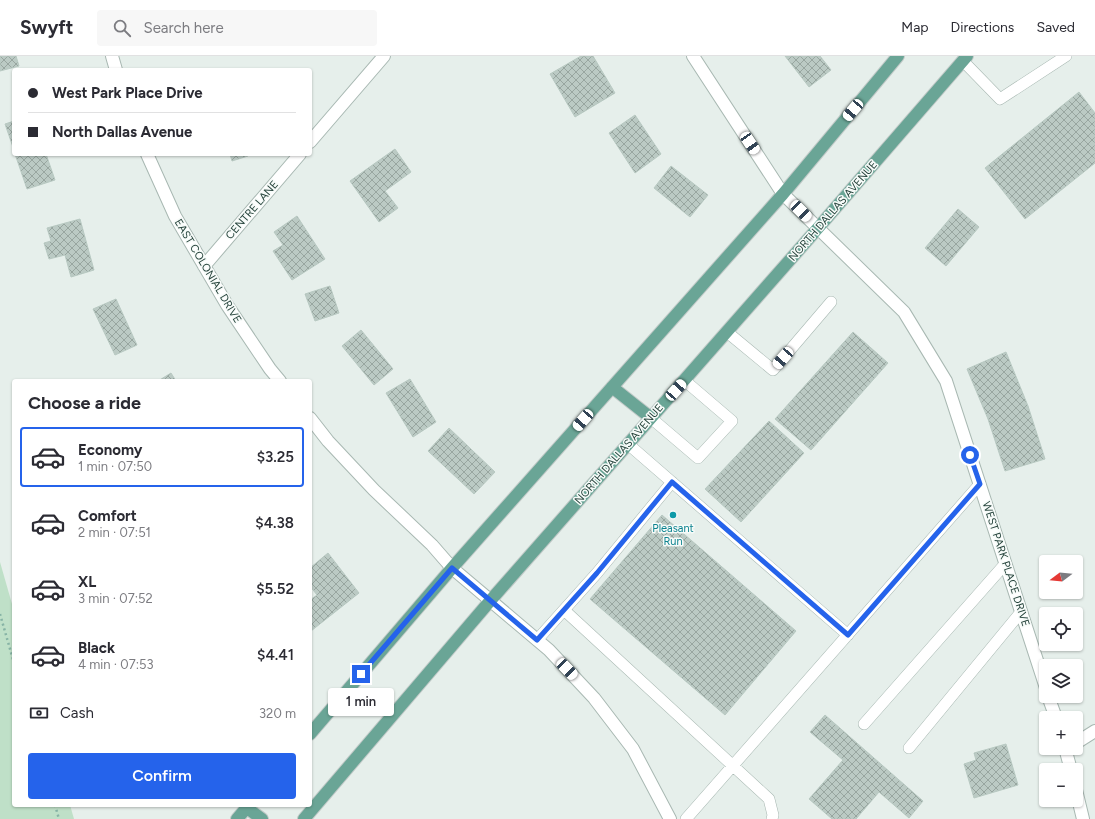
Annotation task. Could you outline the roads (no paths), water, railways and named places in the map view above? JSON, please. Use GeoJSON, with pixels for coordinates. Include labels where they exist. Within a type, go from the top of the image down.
{"type":"FeatureCollection","features":[{"type":"Feature","properties":{"kind":"main road"},"geometry":{"type":"LineString","coordinates":[[312,732],[452,568],[783,194],[898,56]]}},
{"type":"Feature","properties":{"kind":"main road","name":"NORTH DALLAS AVENUE"},"geometry":{"type":"LineString","coordinates":[[304,819],[490,600],[818,228],[963,58]]}},
{"type":"Feature","properties":{"kind":"main road"},"geometry":{"type":"LineString","coordinates":[[612,387],[651,418]]}},
{"type":"Feature","properties":{"kind":"main road"},"geometry":{"type":"LineString","coordinates":[[237,819],[247,807]]}},
{"type":"Feature","properties":{"kind":"main road"},"geometry":{"type":"LineString","coordinates":[[249,807],[262,819]]}},
{"type":"Feature","properties":{"kind":"street"},"geometry":{"type":"LineString","coordinates":[[112,56],[115,68]]}},
{"type":"Feature","properties":{"kind":"street"},"geometry":{"type":"LineString","coordinates":[[312,140],[384,56]]}},
{"type":"Feature","properties":{"kind":"street","name":"WEST PARK PLACE DRIVE"},"geometry":{"type":"LineString","coordinates":[[693,56],[783,194],[904,312],[946,381],[1039,667]]}},
{"type":"Feature","properties":{"kind":"street","name":"EAST COLONIAL DRIVE"},"geometry":{"type":"LineString","coordinates":[[148,156],[175,216],[204,266],[227,305],[278,379]]}},
{"type":"Feature","properties":{"kind":"street","name":"CENTRE LANE"},"geometry":{"type":"LineString","coordinates":[[204,266],[298,156]]}},
{"type":"Feature","properties":{"kind":"street"},"geometry":{"type":"LineString","coordinates":[[312,420],[374,490],[432,545],[452,568],[549,650],[594,698],[633,749],[670,819]]}},
{"type":"Feature","properties":{"kind":"street"},"geometry":{"type":"LineString","coordinates":[[1083,738],[1095,731]]}},
{"type":"Feature","properties":{"kind":"street"},"geometry":{"type":"LineString","coordinates":[[1080,807],[1083,819]]}},
{"type":"Feature","properties":{"kind":"lane"},"geometry":{"type":"LineString","coordinates":[[963,58],[1000,99],[1066,56]]}},
{"type":"Feature","properties":{"kind":"lane"},"geometry":{"type":"LineString","coordinates":[[727,332],[773,370],[831,302]]}},
{"type":"Feature","properties":{"kind":"lane"},"geometry":{"type":"LineString","coordinates":[[651,418],[698,458],[732,421],[684,380]]}},
{"type":"Feature","properties":{"kind":"lane"},"geometry":{"type":"LineString","coordinates":[[628,444],[848,635]]}},
{"type":"Feature","properties":{"kind":"lane"},"geometry":{"type":"LineString","coordinates":[[537,640],[597,573],[672,482]]}},
{"type":"Feature","properties":{"kind":"lane"},"geometry":{"type":"LineString","coordinates":[[686,819],[980,484]]}},
{"type":"Feature","properties":{"kind":"lane"},"geometry":{"type":"LineString","coordinates":[[864,724],[1006,563]]}},
{"type":"Feature","properties":{"kind":"lane"},"geometry":{"type":"LineString","coordinates":[[564,610],[769,798],[773,814],[772,819]]}},
{"type":"Feature","properties":{"kind":"lane"},"geometry":{"type":"LineString","coordinates":[[909,748],[1021,612]]}},
{"type":"Feature","properties":{"kind":"place","name":"Pleasant Run"},"geometry":{"type":"Point","coordinates":[673,515]}}]}
